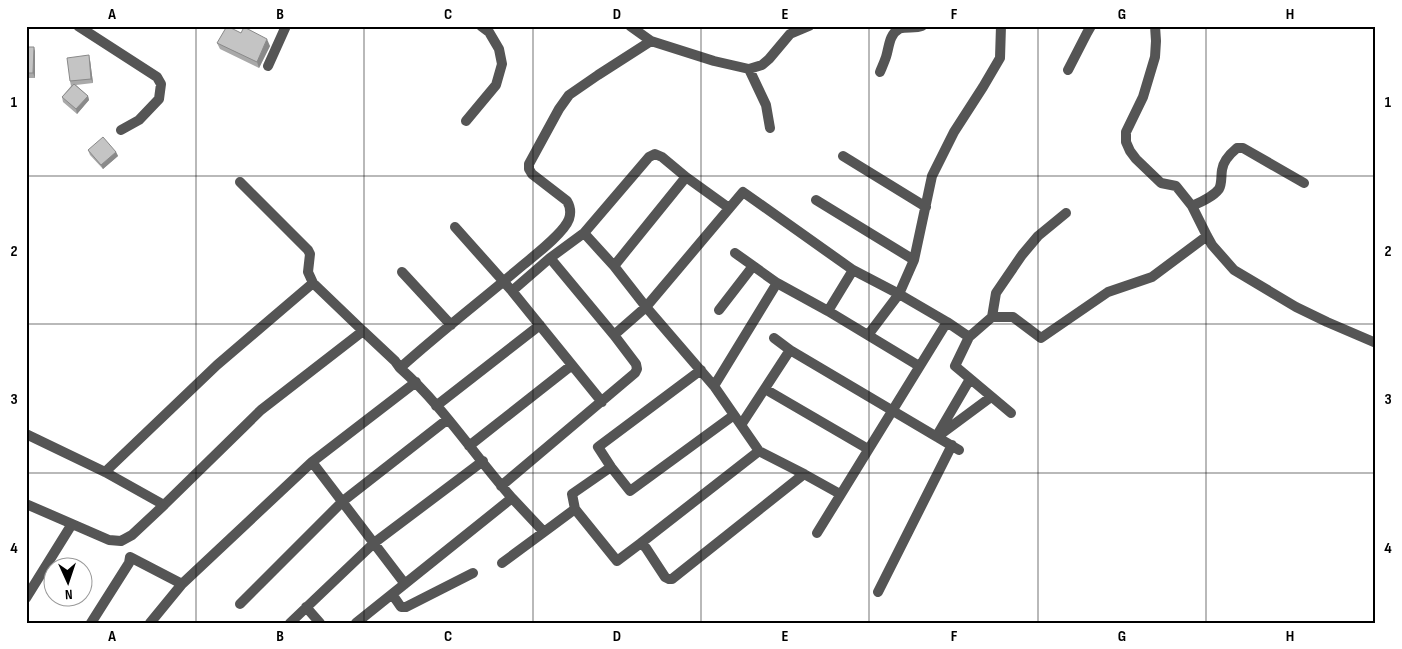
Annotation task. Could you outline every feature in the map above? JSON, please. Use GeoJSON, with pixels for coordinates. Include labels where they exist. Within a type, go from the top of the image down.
{"type":"FeatureCollection","features":[{"type":"Feature","properties":{"kind":"street"},"geometry":{"type":"LineString","coordinates":[[78,26],[157,77],[161,84],[159,99],[139,120],[121,130]]}},
{"type":"Feature","properties":{"kind":"street"},"geometry":{"type":"LineString","coordinates":[[268,66],[286,26]]}},
{"type":"Feature","properties":{"kind":"street"},"geometry":{"type":"LineString","coordinates":[[466,121],[496,85],[502,64],[499,49],[489,32],[482,26]]}},
{"type":"Feature","properties":{"kind":"street"},"geometry":{"type":"LineString","coordinates":[[630,26],[651,41],[714,61],[748,69],[762,65],[790,34],[809,26]]}},
{"type":"Feature","properties":{"kind":"street"},"geometry":{"type":"LineString","coordinates":[[880,72],[891,36],[897,30],[922,26]]}},
{"type":"Feature","properties":{"kind":"street"},"geometry":{"type":"LineString","coordinates":[[868,335],[899,294],[914,260],[932,176],[954,132],[1000,58],[1001,26]]}},
{"type":"Feature","properties":{"kind":"street"},"geometry":{"type":"LineString","coordinates":[[1068,70],[1091,26]]}},
{"type":"Feature","properties":{"kind":"street"},"geometry":{"type":"LineString","coordinates":[[1155,26],[1155,57],[1143,97],[1126,132],[1126,142],[1130,151],[1161,183],[1176,186],[1192,206],[1212,245],[1234,270],[1311,315],[1376,343]]}},
{"type":"Feature","properties":{"kind":"street"},"geometry":{"type":"LineString","coordinates":[[400,368],[551,242],[569,221],[570,211],[567,201],[532,174],[529,164],[559,109],[570,95],[585,83],[651,41]]}},
{"type":"Feature","properties":{"kind":"street"},"geometry":{"type":"LineString","coordinates":[[748,69],[766,105],[770,128]]}},
{"type":"Feature","properties":{"kind":"street"},"geometry":{"type":"LineString","coordinates":[[1192,206],[1211,196],[1219,189],[1224,162],[1237,148],[1243,148],[1304,183]]}},
{"type":"Feature","properties":{"kind":"street"},"geometry":{"type":"LineString","coordinates":[[512,290],[584,232],[649,157],[655,154],[662,157],[729,208]]}},
{"type":"Feature","properties":{"kind":"street"},"geometry":{"type":"LineString","coordinates":[[843,156],[926,207]]}},
{"type":"Feature","properties":{"kind":"street"},"geometry":{"type":"LineString","coordinates":[[614,266],[686,177]]}},
{"type":"Feature","properties":{"kind":"street"},"geometry":{"type":"LineString","coordinates":[[240,182],[308,250],[310,254],[308,272],[313,283],[416,382],[483,461],[501,486],[544,532]]}},
{"type":"Feature","properties":{"kind":"street"},"geometry":{"type":"LineString","coordinates":[[614,335],[646,307],[743,192],[853,270],[899,294],[969,337]]}},
{"type":"Feature","properties":{"kind":"street"},"geometry":{"type":"LineString","coordinates":[[816,200],[914,260]]}},
{"type":"Feature","properties":{"kind":"street"},"geometry":{"type":"LineString","coordinates":[[1010,413],[955,366],[969,337],[992,317],[996,293],[1022,255],[1038,236],[1066,213]]}},
{"type":"Feature","properties":{"kind":"street"},"geometry":{"type":"LineString","coordinates":[[455,227],[512,290],[602,402]]}},
{"type":"Feature","properties":{"kind":"street"},"geometry":{"type":"LineString","coordinates":[[584,232],[714,386],[759,451],[840,494]]}},
{"type":"Feature","properties":{"kind":"street"},"geometry":{"type":"LineString","coordinates":[[992,317],[1013,317],[1041,338],[1108,292],[1152,277],[1207,236]]}},
{"type":"Feature","properties":{"kind":"street"},"geometry":{"type":"LineString","coordinates":[[735,253],[777,283],[828,311],[919,366]]}},
{"type":"Feature","properties":{"kind":"street"},"geometry":{"type":"LineString","coordinates":[[501,486],[635,374],[637,369],[636,364],[614,335],[550,258]]}},
{"type":"Feature","properties":{"kind":"street"},"geometry":{"type":"LineString","coordinates":[[719,310],[753,266]]}},
{"type":"Feature","properties":{"kind":"street"},"geometry":{"type":"LineString","coordinates":[[828,311],[853,270]]}},
{"type":"Feature","properties":{"kind":"street"},"geometry":{"type":"LineString","coordinates":[[402,272],[451,325]]}},
{"type":"Feature","properties":{"kind":"street"},"geometry":{"type":"LineString","coordinates":[[105,472],[217,365],[313,283]]}},
{"type":"Feature","properties":{"kind":"street"},"geometry":{"type":"LineString","coordinates":[[714,386],[777,283]]}},
{"type":"Feature","properties":{"kind":"street"},"geometry":{"type":"LineString","coordinates":[[817,533],[947,322]]}},
{"type":"Feature","properties":{"kind":"street"},"geometry":{"type":"LineString","coordinates":[[436,406],[540,325]]}},
{"type":"Feature","properties":{"kind":"street"},"geometry":{"type":"LineString","coordinates":[[26,504],[109,540],[121,541],[132,535],[261,410],[363,331]]}},
{"type":"Feature","properties":{"kind":"street"},"geometry":{"type":"LineString","coordinates":[[774,338],[790,350],[955,448],[878,592]]}},
{"type":"Feature","properties":{"kind":"street"},"geometry":{"type":"LineString","coordinates":[[741,425],[790,350]]}},
{"type":"Feature","properties":{"kind":"street"},"geometry":{"type":"LineString","coordinates":[[470,446],[572,365]]}},
{"type":"Feature","properties":{"kind":"street"},"geometry":{"type":"LineString","coordinates":[[701,370],[598,447],[611,466],[630,491],[734,415]]}},
{"type":"Feature","properties":{"kind":"street"},"geometry":{"type":"LineString","coordinates":[[937,437],[970,379]]}},
{"type":"Feature","properties":{"kind":"street"},"geometry":{"type":"LineString","coordinates":[[150,623],[182,584],[312,462],[416,382]]}},
{"type":"Feature","properties":{"kind":"street"},"geometry":{"type":"LineString","coordinates":[[764,389],[868,449]]}},
{"type":"Feature","properties":{"kind":"street"},"geometry":{"type":"LineString","coordinates":[[937,437],[991,397]]}},
{"type":"Feature","properties":{"kind":"street"},"geometry":{"type":"LineString","coordinates":[[240,604],[343,501],[448,419]]}},
{"type":"Feature","properties":{"kind":"street"},"geometry":{"type":"LineString","coordinates":[[26,434],[105,472],[164,505]]}},
{"type":"Feature","properties":{"kind":"street"},"geometry":{"type":"LineString","coordinates":[[611,466],[572,494],[575,510],[617,561],[759,451]]}},
{"type":"Feature","properties":{"kind":"street"},"geometry":{"type":"LineString","coordinates":[[290,623],[374,543],[483,461]]}},
{"type":"Feature","properties":{"kind":"street"},"geometry":{"type":"LineString","coordinates":[[312,462],[405,584]]}},
{"type":"Feature","properties":{"kind":"street"},"geometry":{"type":"LineString","coordinates":[[641,543],[665,578],[672,579],[804,474]]}},
{"type":"Feature","properties":{"kind":"street"},"geometry":{"type":"LineString","coordinates":[[356,623],[512,498]]}},
{"type":"Feature","properties":{"kind":"street"},"geometry":{"type":"LineString","coordinates":[[502,563],[575,510]]}},
{"type":"Feature","properties":{"kind":"street"},"geometry":{"type":"LineString","coordinates":[[26,598],[72,524]]}},
{"type":"Feature","properties":{"kind":"street"},"geometry":{"type":"LineString","coordinates":[[121,541],[130,557],[182,584]]}},
{"type":"Feature","properties":{"kind":"street"},"geometry":{"type":"LineString","coordinates":[[91,623],[129,562],[130,557]]}},
{"type":"Feature","properties":{"kind":"street"},"geometry":{"type":"LineString","coordinates":[[392,594],[401,607],[406,607],[473,573]]}},
{"type":"Feature","properties":{"kind":"street"},"geometry":{"type":"LineString","coordinates":[[306,607],[320,623]]}},
{"type":"Feature","properties":{"kind":"building"},"geometry":{"type":"Polygon","coordinates":[[[227,26],[241,33],[244,27],[267,39],[257,62],[217,43],[227,26]]]}},
{"type":"Feature","properties":{"kind":"building"},"geometry":{"type":"Polygon","coordinates":[[[26,47],[34,47],[33,73],[26,73],[26,47]]]}},
{"type":"Feature","properties":{"kind":"building"},"geometry":{"type":"Polygon","coordinates":[[[89,55],[91,79],[70,81],[67,58],[89,55]]]}},
{"type":"Feature","properties":{"kind":"building"},"geometry":{"type":"Polygon","coordinates":[[[74,84],[88,96],[76,109],[62,97],[74,84]]]}},
{"type":"Feature","properties":{"kind":"building"},"geometry":{"type":"Polygon","coordinates":[[[103,137],[116,152],[101,165],[88,150],[103,137]]]}}]}
